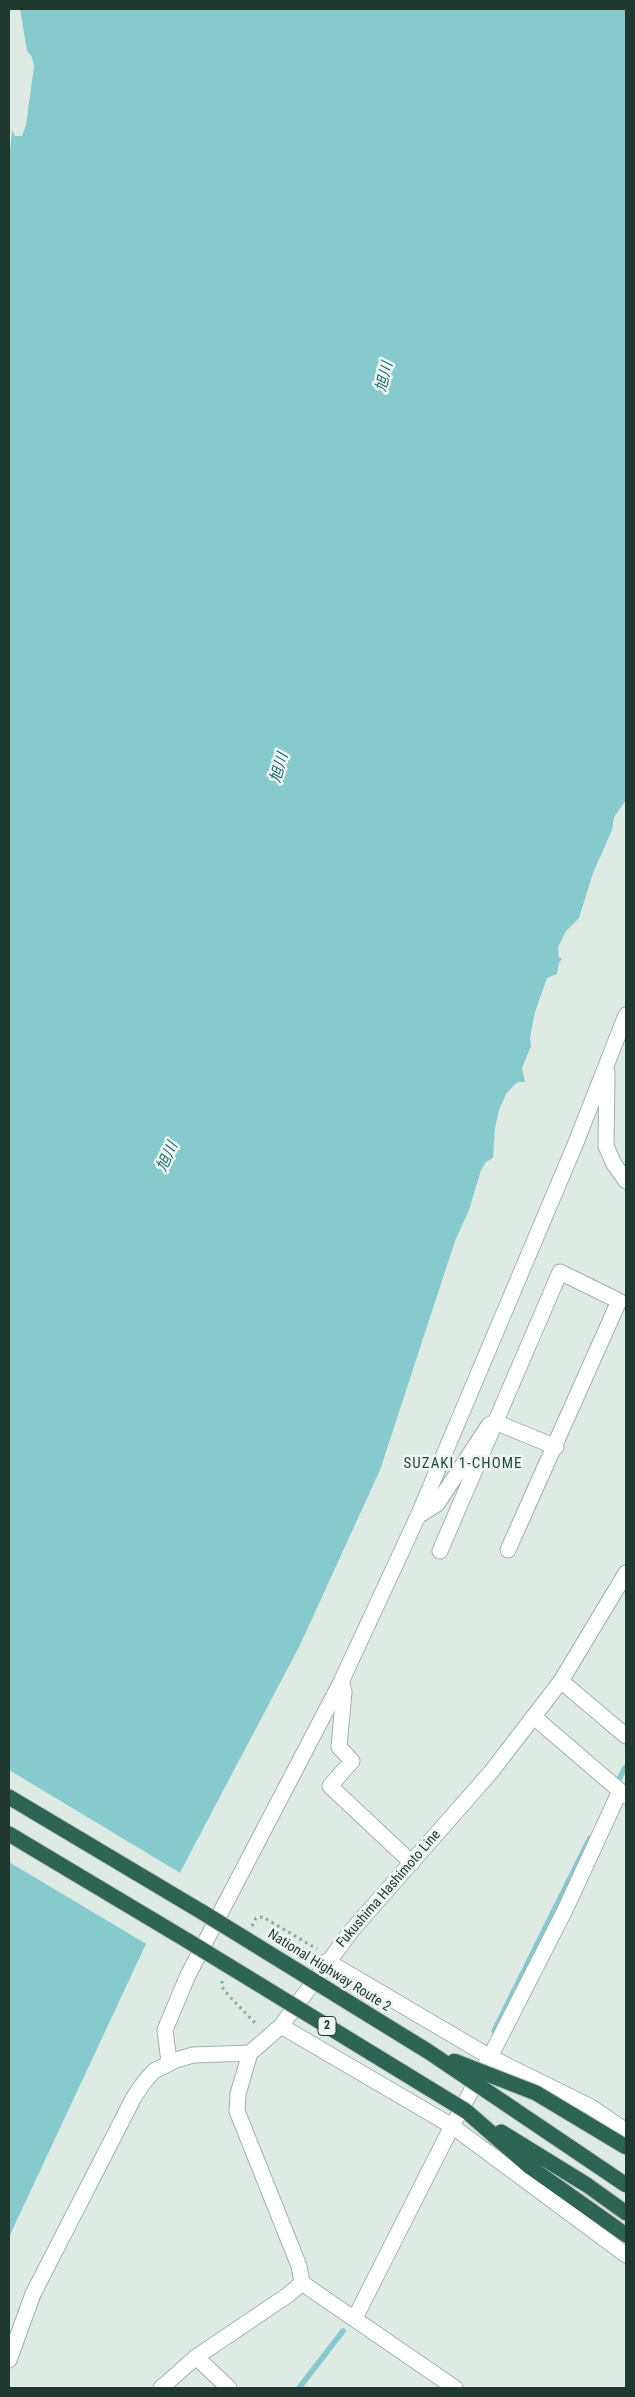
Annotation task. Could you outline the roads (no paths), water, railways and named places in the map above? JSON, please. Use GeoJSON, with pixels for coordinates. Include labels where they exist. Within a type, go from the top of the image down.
{"type":"FeatureCollection","features":[{"type":"Feature","properties":{"kind":"highway","name":"National Highway Route 2"},"geometry":{"type":"LineString","coordinates":[[9,1797],[202,1912],[429,2052],[626,2184]]}},
{"type":"Feature","properties":{"kind":"highway","name":"2"},"geometry":{"type":"LineString","coordinates":[[9,1834],[587,2185],[626,2213]]}},
{"type":"Feature","properties":{"kind":"highway"},"geometry":{"type":"LineString","coordinates":[[429,2052],[536,2093],[626,2147]]}},
{"type":"Feature","properties":{"kind":"highway"},"geometry":{"type":"LineString","coordinates":[[466,2111],[530,2167],[626,2235]]}},
{"type":"Feature","properties":{"kind":"street"},"geometry":{"type":"LineString","coordinates":[[169,2062],[165,2030],[188,1975],[341,1682],[418,1516],[571,1154],[626,1015]]}},
{"type":"Feature","properties":{"kind":"street"},"geometry":{"type":"LineString","coordinates":[[607,1061],[606,1146],[614,1164],[626,1181]]}},
{"type":"Feature","properties":{"kind":"street"},"geometry":{"type":"LineString","coordinates":[[440,1551],[560,1272],[619,1301],[556,1447],[508,1550]]}},
{"type":"Feature","properties":{"kind":"street"},"geometry":{"type":"LineString","coordinates":[[418,1516],[438,1504],[489,1425],[495,1422],[556,1447]]}},
{"type":"Feature","properties":{"kind":"street","name":"Fukushima Hashimoto Line"},"geometry":{"type":"LineString","coordinates":[[250,2053],[280,2026],[322,1955],[352,1930],[491,1772],[561,1681],[626,1573]]}},
{"type":"Feature","properties":{"kind":"street"},"geometry":{"type":"LineString","coordinates":[[561,1681],[626,1736]]}},
{"type":"Feature","properties":{"kind":"street"},"geometry":{"type":"LineString","coordinates":[[341,1682],[344,1692],[339,1747],[352,1761],[330,1786],[412,1863]]}},
{"type":"Feature","properties":{"kind":"street"},"geometry":{"type":"LineString","coordinates":[[355,2318],[452,2126],[490,2057],[565,1910],[619,1790],[534,1717]]}},
{"type":"Feature","properties":{"kind":"street"},"geometry":{"type":"LineString","coordinates":[[322,1955],[490,2057],[591,2107],[626,2131]]}},
{"type":"Feature","properties":{"kind":"street"},"geometry":{"type":"LineString","coordinates":[[280,2026],[452,2126],[626,2255]]}},
{"type":"Feature","properties":{"kind":"street"},"geometry":{"type":"LineString","coordinates":[[9,2360],[33,2294],[134,2097],[154,2072],[169,2062],[193,2055],[250,2053],[238,2094],[237,2111],[299,2266],[302,2283],[455,2388]]}},
{"type":"Feature","properties":{"kind":"street"},"geometry":{"type":"LineString","coordinates":[[161,2388],[196,2357],[288,2295],[302,2283]]}},
{"type":"Feature","properties":{"kind":"street"},"geometry":{"type":"LineString","coordinates":[[196,2357],[229,2388]]}},
{"type":"Feature","properties":{"kind":"water","name":"旭川"},"geometry":{"type":"Polygon","coordinates":[[[20,9],[626,9],[626,800],[614,817],[612,830],[593,873],[579,918],[566,931],[558,947],[559,958],[562,958],[557,974],[547,978],[535,1012],[530,1037],[531,1046],[522,1068],[525,1082],[518,1082],[514,1085],[506,1094],[499,1110],[495,1128],[493,1158],[486,1162],[481,1170],[469,1210],[455,1241],[380,1470],[300,1645],[175,1882],[9,2237],[9,164],[12,130],[15,136],[22,136],[26,125],[34,67],[32,57],[27,51],[20,9]]]}},
{"type":"Feature","properties":{"kind":"waterway"},"geometry":{"type":"LineString","coordinates":[[616,1785],[625,1768]]}},
{"type":"Feature","properties":{"kind":"waterway"},"geometry":{"type":"LineString","coordinates":[[494,2031],[590,1838]]}},
{"type":"Feature","properties":{"kind":"waterway"},"geometry":{"type":"LineString","coordinates":[[299,2388],[343,2331]]}},
{"type":"Feature","properties":{"kind":"district","name":"SUZAKI 1-CHOME"},"geometry":{"type":"Point","coordinates":[463,1464]}}]}
